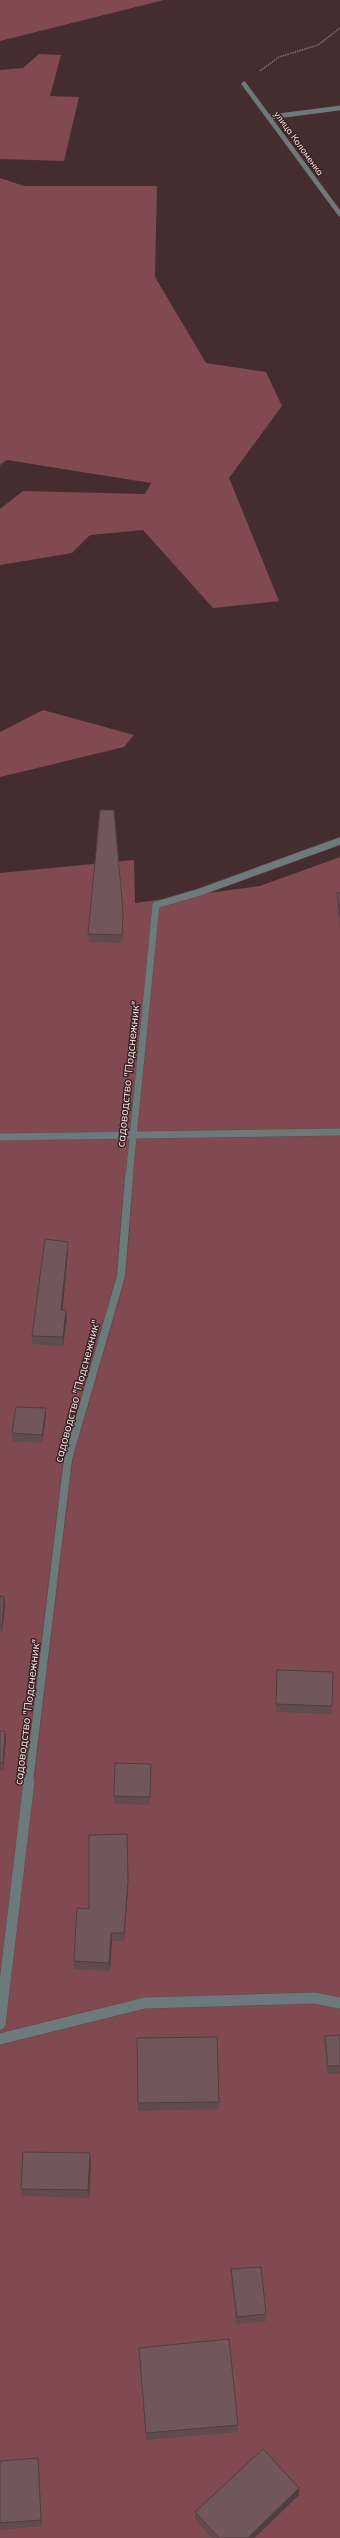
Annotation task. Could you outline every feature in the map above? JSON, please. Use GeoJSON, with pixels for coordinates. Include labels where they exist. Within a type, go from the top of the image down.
{"type":"FeatureCollection","features":[{"type":"Feature","properties":{"kind":"street","name":"улица Коломенка"},"geometry":{"type":"LineString","coordinates":[[244,84],[270,117],[340,214]]}},
{"type":"Feature","properties":{"kind":"street"},"geometry":{"type":"LineString","coordinates":[[270,117],[340,108]]}},
{"type":"Feature","properties":{"kind":"street","name":"садоводство \"Подснежник\""},"geometry":{"type":"LineString","coordinates":[[0,2024],[68,1459],[121,1276],[132,1134],[156,906],[200,892],[340,840]]}},
{"type":"Feature","properties":{"kind":"street"},"geometry":{"type":"LineString","coordinates":[[0,1138],[132,1134],[340,1132]]}},
{"type":"Feature","properties":{"kind":"street"},"geometry":{"type":"LineString","coordinates":[[0,2039],[145,2003],[315,1998],[340,2003]]}},
{"type":"Feature","properties":{"kind":"path"},"geometry":{"type":"LineString","coordinates":[[244,84],[279,57],[318,45],[340,28]]}},
{"type":"Feature","properties":{"kind":"shaded area"},"geometry":{"type":"Polygon","coordinates":[[[0,0],[164,0],[0,41],[0,0]]]}},
{"type":"Feature","properties":{"kind":"shaded area"},"geometry":{"type":"Polygon","coordinates":[[[39,54],[61,55],[50,96],[79,97],[64,161],[0,159],[0,70],[23,68],[39,54]]]}},
{"type":"Feature","properties":{"kind":"shaded area"},"geometry":{"type":"Polygon","coordinates":[[[0,178],[24,186],[157,186],[155,277],[206,363],[266,372],[282,406],[229,478],[279,601],[213,608],[143,530],[90,535],[72,553],[0,565],[0,509],[23,491],[145,494],[151,483],[7,460],[0,465],[0,178]]]}},
{"type":"Feature","properties":{"kind":"shaded area"},"geometry":{"type":"Polygon","coordinates":[[[43,710],[134,735],[124,747],[0,777],[0,732],[43,710]]]}},
{"type":"Feature","properties":{"kind":"shaded area"},"geometry":{"type":"Polygon","coordinates":[[[340,857],[340,2538],[0,2538],[0,873],[134,860],[135,903],[260,886],[340,857]]]}},
{"type":"Feature","properties":{"kind":"building"},"geometry":{"type":"Polygon","coordinates":[[[100,810],[114,810],[123,912],[122,935],[88,934],[100,810]]]}},
{"type":"Feature","properties":{"kind":"building"},"geometry":{"type":"Polygon","coordinates":[[[337,893],[340,893],[340,916],[337,893]]]}},
{"type":"Feature","properties":{"kind":"building"},"geometry":{"type":"Polygon","coordinates":[[[45,1239],[68,1242],[61,1310],[66,1310],[63,1337],[32,1336],[45,1239]]]}},
{"type":"Feature","properties":{"kind":"building"},"geometry":{"type":"Polygon","coordinates":[[[16,1407],[46,1408],[42,1435],[12,1433],[16,1407]]]}},
{"type":"Feature","properties":{"kind":"building"},"geometry":{"type":"Polygon","coordinates":[[[0,1596],[4,1597],[2,1625],[0,1625],[0,1596]]]}},
{"type":"Feature","properties":{"kind":"building"},"geometry":{"type":"Polygon","coordinates":[[[277,1670],[333,1672],[332,1706],[276,1704],[277,1670]]]}},
{"type":"Feature","properties":{"kind":"building"},"geometry":{"type":"Polygon","coordinates":[[[0,1731],[5,1731],[3,1763],[0,1763],[0,1731]]]}},
{"type":"Feature","properties":{"kind":"building"},"geometry":{"type":"Polygon","coordinates":[[[115,1763],[151,1764],[150,1797],[114,1796],[115,1763]]]}},
{"type":"Feature","properties":{"kind":"building"},"geometry":{"type":"Polygon","coordinates":[[[127,1834],[128,1881],[124,1933],[111,1933],[109,1963],[74,1961],[77,1908],[89,1909],[89,1835],[127,1834]]]}},
{"type":"Feature","properties":{"kind":"building"},"geometry":{"type":"Polygon","coordinates":[[[340,2035],[340,2066],[328,2066],[325,2036],[340,2035]]]}},
{"type":"Feature","properties":{"kind":"building"},"geometry":{"type":"Polygon","coordinates":[[[217,2037],[219,2102],[138,2103],[137,2038],[217,2037]]]}},
{"type":"Feature","properties":{"kind":"building"},"geometry":{"type":"Polygon","coordinates":[[[23,2152],[90,2153],[88,2190],[21,2189],[23,2152]]]}},
{"type":"Feature","properties":{"kind":"building"},"geometry":{"type":"Polygon","coordinates":[[[261,2267],[266,2314],[237,2317],[231,2269],[261,2267]]]}},
{"type":"Feature","properties":{"kind":"building"},"geometry":{"type":"Polygon","coordinates":[[[229,2339],[238,2425],[146,2433],[139,2348],[229,2339]]]}},
{"type":"Feature","properties":{"kind":"building"},"geometry":{"type":"Polygon","coordinates":[[[263,2449],[299,2488],[248,2538],[219,2538],[195,2512],[263,2449]]]}},
{"type":"Feature","properties":{"kind":"building"},"geometry":{"type":"Polygon","coordinates":[[[38,2458],[41,2520],[0,2523],[0,2461],[38,2458]]]}}]}
